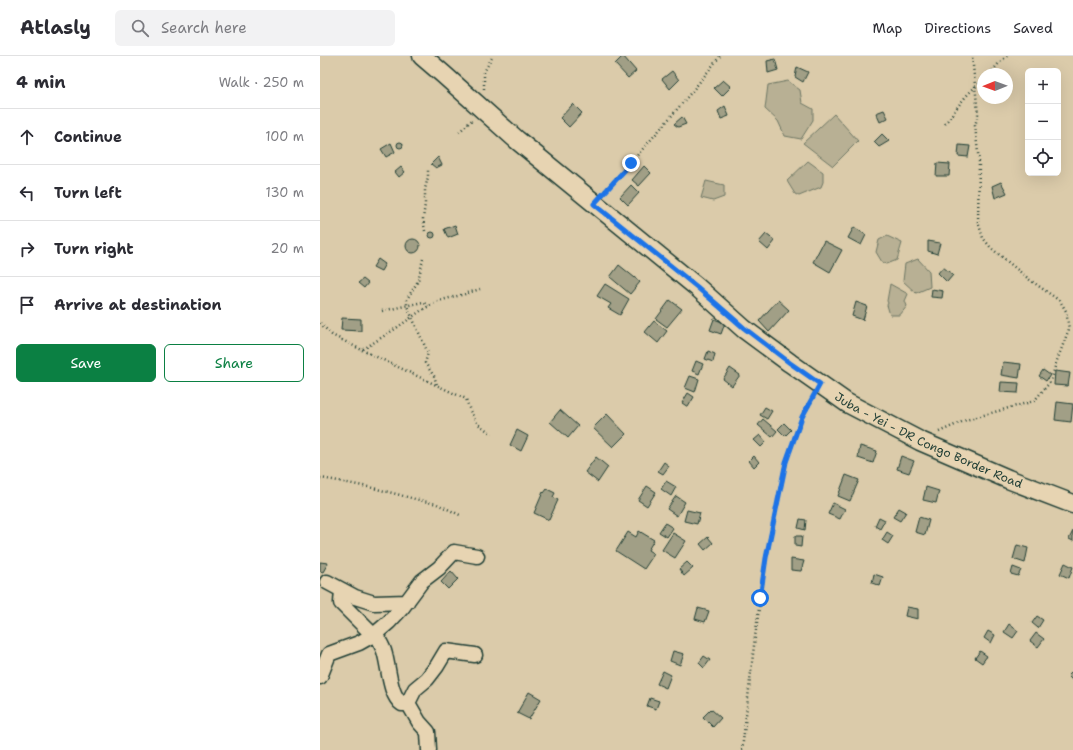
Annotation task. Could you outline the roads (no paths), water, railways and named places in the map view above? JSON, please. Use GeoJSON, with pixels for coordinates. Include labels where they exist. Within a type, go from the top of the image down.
{"type":"FeatureCollection","features":[{"type":"Feature","properties":{"kind":"main road","name":"Juba - Yei - DR Congo Border Road"},"geometry":{"type":"LineString","coordinates":[[422,56],[517,140],[697,287],[744,328],[790,363],[847,403],[920,441],[1008,479],[1073,504]]}},
{"type":"Feature","properties":{"kind":"street"},"geometry":{"type":"LineString","coordinates":[[320,677],[329,654],[358,643],[374,634],[390,622],[422,581],[439,568],[454,552],[477,556]]}},
{"type":"Feature","properties":{"kind":"street"},"geometry":{"type":"LineString","coordinates":[[327,582],[355,597],[374,603],[407,602]]}},
{"type":"Feature","properties":{"kind":"street"},"geometry":{"type":"LineString","coordinates":[[342,590],[341,603],[374,634],[384,651],[394,694],[398,701],[402,704],[408,703]]}},
{"type":"Feature","properties":{"kind":"street"},"geometry":{"type":"LineString","coordinates":[[408,703],[415,689],[427,679],[446,651],[475,655]]}},
{"type":"Feature","properties":{"kind":"street"},"geometry":{"type":"LineString","coordinates":[[408,703],[419,722],[428,732],[429,750]]}}]}
